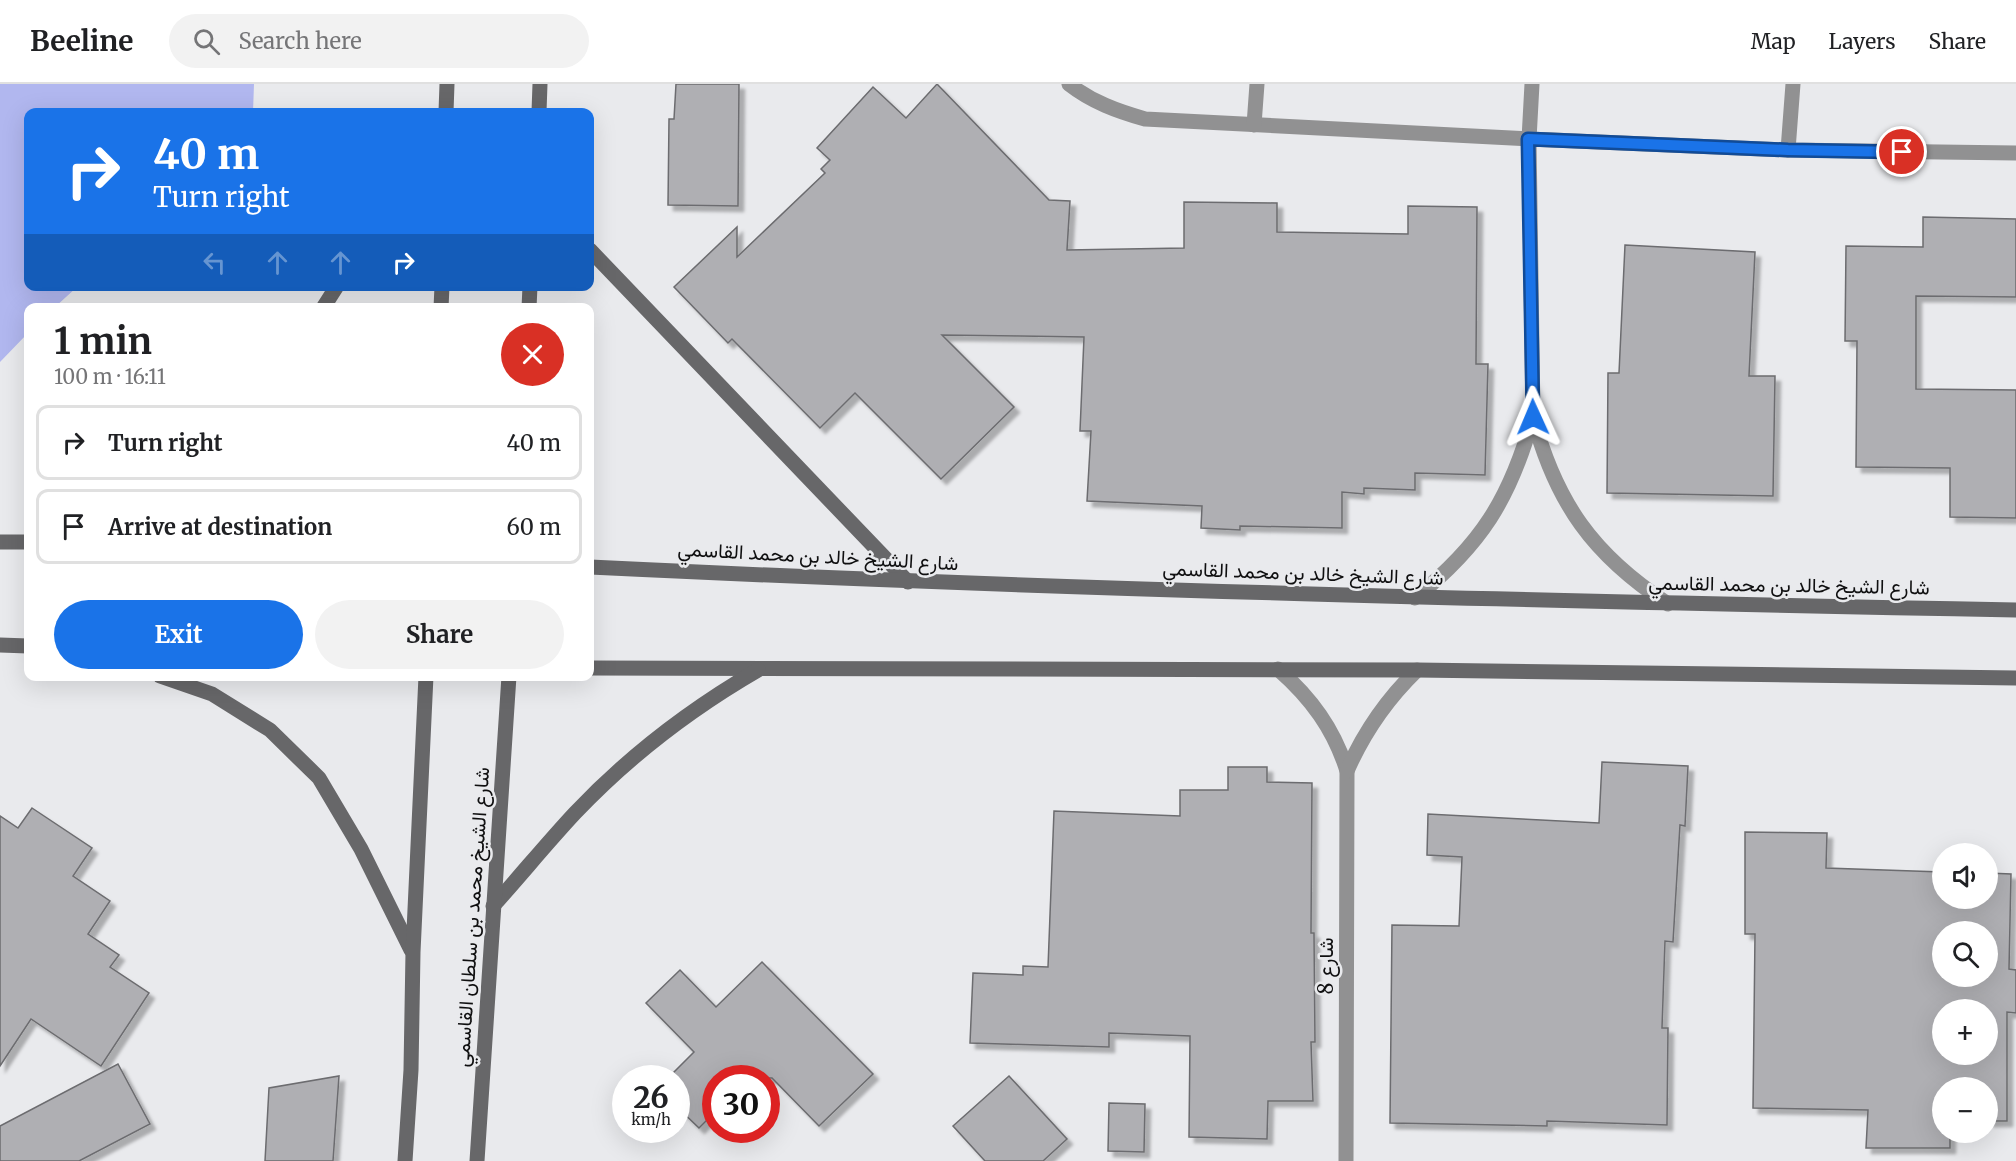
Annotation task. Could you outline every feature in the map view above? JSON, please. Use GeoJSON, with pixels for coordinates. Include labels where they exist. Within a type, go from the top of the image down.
{"type":"FeatureCollection","features":[{"type":"Feature","properties":{"kind":"main road"},"geometry":{"type":"LineString","coordinates":[[539,108],[540,84]]}},
{"type":"Feature","properties":{"kind":"main road"},"geometry":{"type":"LineString","coordinates":[[437,108],[446,88]]}},
{"type":"Feature","properties":{"kind":"main road"},"geometry":{"type":"LineString","coordinates":[[446,88],[446,108]]}},
{"type":"Feature","properties":{"kind":"main road"},"geometry":{"type":"LineString","coordinates":[[594,254],[908,582]]}},
{"type":"Feature","properties":{"kind":"main road"},"geometry":{"type":"LineString","coordinates":[[0,543],[24,541]]}},
{"type":"Feature","properties":{"kind":"main road","name":"شارع الشيخ خالد بن محمد القاسمي"},"geometry":{"type":"LineString","coordinates":[[594,567],[908,582],[1415,598],[2016,610]]}},
{"type":"Feature","properties":{"kind":"main road"},"geometry":{"type":"LineString","coordinates":[[0,645],[24,646]]}},
{"type":"Feature","properties":{"kind":"main road"},"geometry":{"type":"LineString","coordinates":[[594,668],[1278,669],[2016,678]]}},
{"type":"Feature","properties":{"kind":"main road"},"geometry":{"type":"LineString","coordinates":[[493,906],[575,814],[636,755],[710,698],[760,669]]}},
{"type":"Feature","properties":{"kind":"main road"},"geometry":{"type":"LineString","coordinates":[[175,681],[213,694],[270,730],[319,778],[361,849],[413,952]]}},
{"type":"Feature","properties":{"kind":"main road"},"geometry":{"type":"LineString","coordinates":[[405,1161],[411,1070],[413,952],[426,681]]}},
{"type":"Feature","properties":{"kind":"main road","name":"شارع الشيخ محمد بن سلطان القاسمي"},"geometry":{"type":"LineString","coordinates":[[477,1161],[509,681]]}},
{"type":"Feature","properties":{"kind":"street"},"geometry":{"type":"LineString","coordinates":[[1069,84],[1081,94],[1112,109],[1145,119],[1788,150],[2016,153]]}},
{"type":"Feature","properties":{"kind":"street"},"geometry":{"type":"LineString","coordinates":[[1254,125],[1257,84]]}},
{"type":"Feature","properties":{"kind":"street"},"geometry":{"type":"LineString","coordinates":[[1532,84],[1528,139],[1533,417],[1541,450],[1570,510],[1590,538],[1622,571],[1668,604]]}},
{"type":"Feature","properties":{"kind":"street"},"geometry":{"type":"LineString","coordinates":[[1788,150],[1792,84]]}},
{"type":"Feature","properties":{"kind":"street"},"geometry":{"type":"LineString","coordinates":[[1415,598],[1444,575],[1491,519],[1509,487],[1523,452],[1533,417]]}},
{"type":"Feature","properties":{"kind":"street","name":"شارع 8"},"geometry":{"type":"LineString","coordinates":[[1278,669],[1314,704],[1339,747],[1347,771],[1346,1161]]}},
{"type":"Feature","properties":{"kind":"street","name":"شارع 8"},"geometry":{"type":"LineString","coordinates":[[1347,771],[1359,743],[1376,716],[1417,670]]}},
{"type":"Feature","properties":{"kind":"shaded area"},"geometry":{"type":"Polygon","coordinates":[[[0,84],[254,84],[253,108],[24,108],[24,291],[73,291],[59,303],[24,303],[24,337],[0,362],[0,84]]]}},
{"type":"Feature","properties":{"kind":"building"},"geometry":{"type":"Polygon","coordinates":[[[676,84],[739,84],[738,206],[668,205],[669,119],[674,119],[676,84]]]}},
{"type":"Feature","properties":{"kind":"building"},"geometry":{"type":"Polygon","coordinates":[[[937,84],[1049,200],[1070,201],[1067,250],[1184,248],[1184,202],[1277,203],[1277,232],[1408,234],[1408,206],[1477,207],[1476,364],[1488,364],[1485,475],[1415,473],[1415,490],[1364,488],[1364,494],[1342,492],[1342,528],[1240,526],[1240,530],[1201,528],[1202,506],[1087,501],[1091,431],[1080,431],[1084,337],[942,335],[1014,407],[941,479],[855,393],[820,428],[732,339],[728,343],[674,287],[737,227],[737,257],[825,173],[821,169],[830,160],[817,148],[873,87],[906,118],[937,84]]]}},
{"type":"Feature","properties":{"kind":"building"},"geometry":{"type":"Polygon","coordinates":[[[1923,217],[2016,219],[2016,297],[1916,296],[1916,389],[2016,390],[2016,518],[1950,517],[1950,468],[1856,467],[1857,341],[1845,341],[1846,246],[1923,247],[1923,217]]]}},
{"type":"Feature","properties":{"kind":"building"},"geometry":{"type":"Polygon","coordinates":[[[1625,245],[1755,252],[1749,376],[1775,376],[1773,496],[1607,493],[1608,373],[1619,373],[1625,245]]]}},
{"type":"Feature","properties":{"kind":"building"},"geometry":{"type":"Polygon","coordinates":[[[1602,762],[1688,766],[1685,826],[1680,825],[1673,942],[1665,941],[1662,1028],[1668,1028],[1667,1125],[1547,1121],[1547,1126],[1390,1123],[1392,925],[1459,926],[1462,857],[1427,855],[1428,814],[1599,823],[1602,762]]]}},
{"type":"Feature","properties":{"kind":"building"},"geometry":{"type":"Polygon","coordinates":[[[1228,767],[1267,767],[1267,782],[1312,783],[1311,933],[1314,933],[1315,1042],[1311,1042],[1313,1101],[1268,1101],[1267,1139],[1189,1137],[1190,1036],[1109,1033],[1109,1047],[970,1043],[973,973],[1023,975],[1023,966],[1048,967],[1054,811],[1180,816],[1180,790],[1228,790],[1228,767]]]}},
{"type":"Feature","properties":{"kind":"building"},"geometry":{"type":"Polygon","coordinates":[[[32,808],[92,848],[73,876],[110,901],[88,934],[119,955],[110,967],[149,993],[101,1066],[31,1019],[0,1066],[0,816],[18,828],[32,808]]]}},
{"type":"Feature","properties":{"kind":"building"},"geometry":{"type":"Polygon","coordinates":[[[1745,832],[1827,833],[1826,868],[1932,872],[1932,909],[1998,909],[1998,873],[2011,874],[2009,969],[2016,970],[2016,1013],[2007,1012],[2007,1121],[1998,1121],[1998,1077],[1932,1077],[1932,1143],[1950,1143],[1950,1148],[1866,1148],[1868,1110],[1753,1108],[1755,934],[1745,934],[1745,832]]]}},
{"type":"Feature","properties":{"kind":"building"},"geometry":{"type":"Polygon","coordinates":[[[762,962],[873,1074],[819,1126],[780,1086],[780,1065],[702,1065],[702,1125],[699,1128],[690,1119],[690,1065],[681,1065],[694,1052],[646,1003],[680,970],[716,1007],[762,962]]]}},
{"type":"Feature","properties":{"kind":"building"},"geometry":{"type":"Polygon","coordinates":[[[118,1064],[150,1124],[79,1161],[0,1161],[0,1126],[118,1064]]]}},
{"type":"Feature","properties":{"kind":"building"},"geometry":{"type":"Polygon","coordinates":[[[339,1076],[333,1161],[265,1161],[269,1088],[339,1076]]]}},
{"type":"Feature","properties":{"kind":"building"},"geometry":{"type":"Polygon","coordinates":[[[1009,1076],[1067,1139],[1043,1161],[985,1161],[953,1126],[1009,1076]]]}},
{"type":"Feature","properties":{"kind":"building"},"geometry":{"type":"Polygon","coordinates":[[[1109,1103],[1145,1104],[1144,1152],[1108,1151],[1109,1103]]]}},
{"type":"Feature","properties":{"kind":"route"},"geometry":{"type":"LineString","coordinates":[[1533,417],[1528,139],[1788,150],[1902,152]]}}]}
